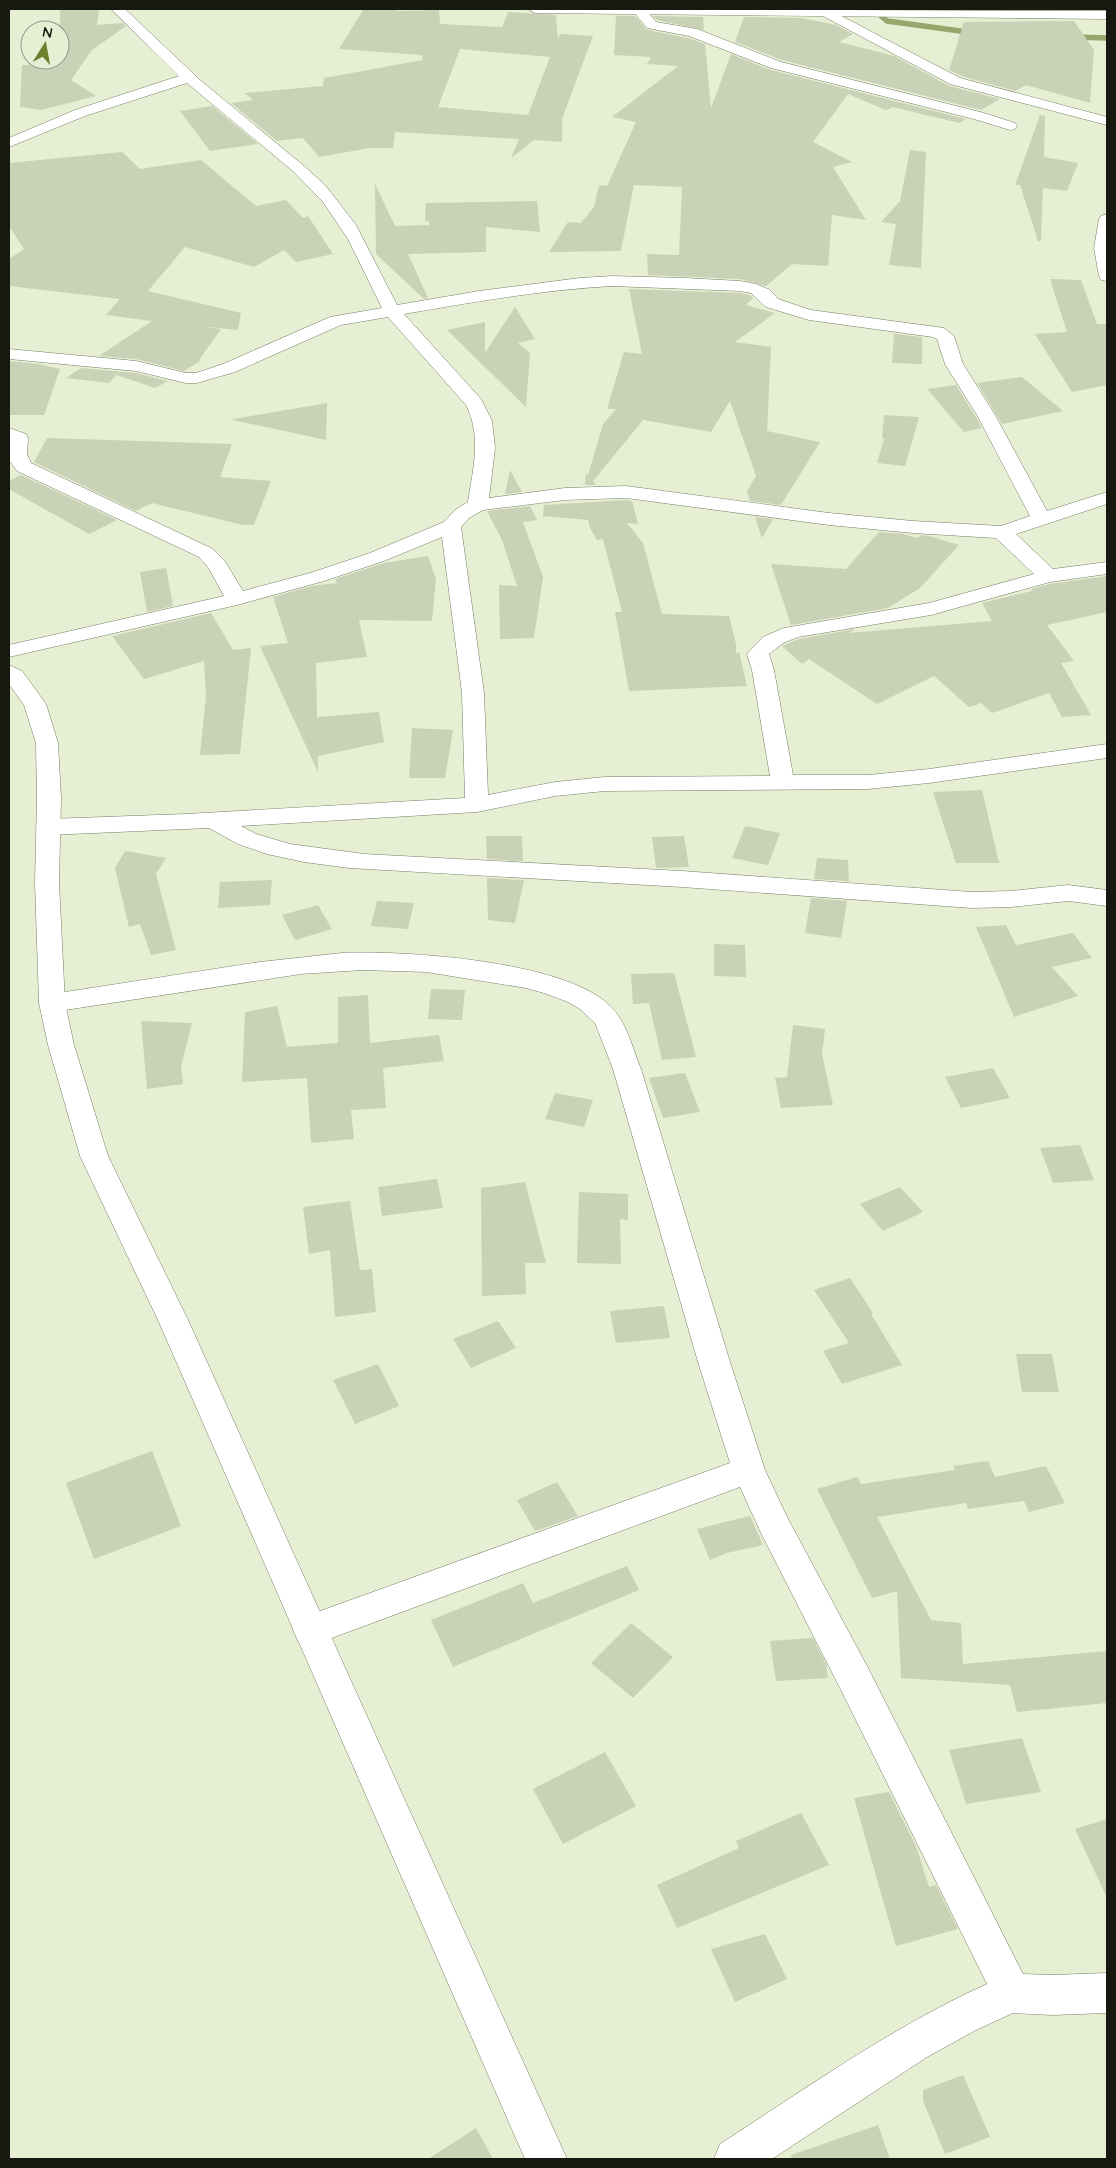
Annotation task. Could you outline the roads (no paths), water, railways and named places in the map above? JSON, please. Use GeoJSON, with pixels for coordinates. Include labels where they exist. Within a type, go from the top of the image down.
{"type":"FeatureCollection","features":[{"type":"Feature","properties":{"kind":"street"},"geometry":{"type":"LineString","coordinates":[[118,9],[135,27],[225,108],[306,175],[330,200],[355,236],[392,311],[474,403],[483,421],[485,448],[478,505]]}},
{"type":"Feature","properties":{"kind":"street"},"geometry":{"type":"LineString","coordinates":[[536,9],[736,10],[828,13],[1029,12],[1107,15]]}},
{"type":"Feature","properties":{"kind":"street"},"geometry":{"type":"LineString","coordinates":[[640,11],[652,25],[692,32],[776,65],[979,116],[1010,126]]}},
{"type":"Feature","properties":{"kind":"street"},"geometry":{"type":"LineString","coordinates":[[828,13],[955,81],[1107,120]]}},
{"type":"Feature","properties":{"kind":"street"},"geometry":{"type":"LineString","coordinates":[[9,143],[80,113],[191,77]]}},
{"type":"Feature","properties":{"kind":"street"},"geometry":{"type":"LineString","coordinates":[[1107,219],[1103,232],[1101,256],[1107,276]]}},
{"type":"Feature","properties":{"kind":"street"},"geometry":{"type":"LineString","coordinates":[[9,354],[136,366],[186,378],[197,378],[229,368],[336,321],[479,296],[588,282],[685,283],[740,286],[756,289],[764,294],[772,303],[809,315],[906,326],[938,332],[945,336],[954,364],[986,415],[1041,519]]}},
{"type":"Feature","properties":{"kind":"street"},"geometry":{"type":"LineString","coordinates":[[9,434],[19,438],[17,459],[19,464],[206,553],[217,564],[236,599]]}},
{"type":"Feature","properties":{"kind":"street"},"geometry":{"type":"LineString","coordinates":[[9,651],[236,599],[317,578],[377,557],[451,526],[462,514],[478,505],[565,494],[626,492],[829,519],[912,527],[1002,532],[1107,498]]}},
{"type":"Feature","properties":{"kind":"street"},"geometry":{"type":"LineString","coordinates":[[451,526],[473,692],[476,804]]}},
{"type":"Feature","properties":{"kind":"street"},"geometry":{"type":"LineString","coordinates":[[1002,532],[1048,576]]}},
{"type":"Feature","properties":{"kind":"street"},"geometry":{"type":"LineString","coordinates":[[783,783],[758,654],[765,643],[798,631],[931,610],[1048,576],[1107,568]]}},
{"type":"Feature","properties":{"kind":"street"},"geometry":{"type":"LineString","coordinates":[[9,672],[34,704],[47,743],[47,883],[52,1003],[61,1045],[94,1156],[172,1320],[546,2159]]}},
{"type":"Feature","properties":{"kind":"street"},"geometry":{"type":"LineString","coordinates":[[48,827],[213,820],[476,804],[554,789],[605,784],[868,782],[920,777],[1107,751]]}},
{"type":"Feature","properties":{"kind":"street"},"geometry":{"type":"LineString","coordinates":[[213,820],[245,838],[269,846],[320,857],[364,862],[682,879],[920,898],[1001,899],[1068,893],[1107,898]]}},
{"type":"Feature","properties":{"kind":"street"},"geometry":{"type":"LineString","coordinates":[[52,1003],[296,966],[352,961],[383,961],[462,968],[533,980],[564,989],[586,1001],[602,1013],[611,1029],[627,1069],[714,1362],[749,1470],[774,1525],[854,1678],[1012,1993]]}},
{"type":"Feature","properties":{"kind":"street"},"geometry":{"type":"LineString","coordinates":[[310,1630],[749,1470]]}},
{"type":"Feature","properties":{"kind":"street"},"geometry":{"type":"LineString","coordinates":[[735,2159],[913,2042],[962,2016],[1012,1993],[1052,1995],[1107,1993]]}},
{"type":"Feature","properties":{"kind":"waterway"},"geometry":{"type":"LineString","coordinates":[[881,16],[887,21],[975,33]]}},
{"type":"Feature","properties":{"kind":"waterway"},"geometry":{"type":"LineString","coordinates":[[1074,37],[1107,38]]}}]}
